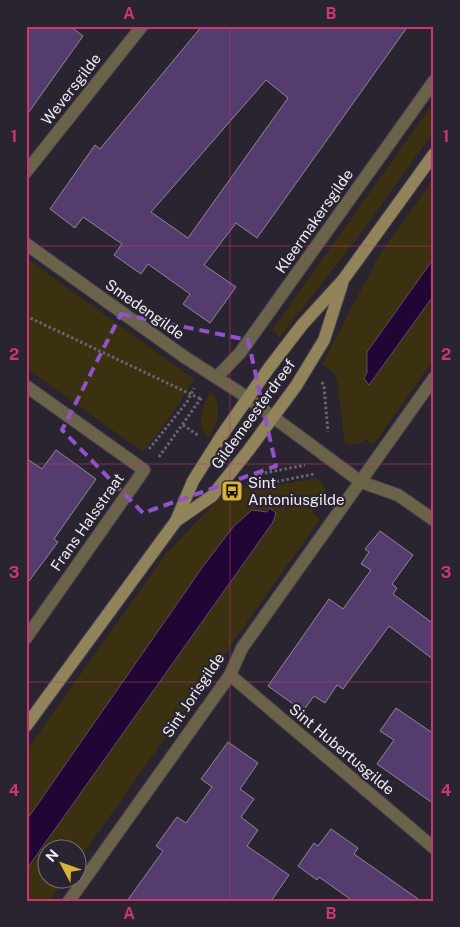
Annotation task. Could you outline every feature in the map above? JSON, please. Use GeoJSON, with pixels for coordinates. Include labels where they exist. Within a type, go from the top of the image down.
{"type":"FeatureCollection","features":[{"type":"Feature","properties":{"kind":"street","name":"Weversgilde"},"geometry":{"type":"LineString","coordinates":[[26,172],[142,26]]}},
{"type":"Feature","properties":{"kind":"street","name":"Kleermakersgilde"},"geometry":{"type":"LineString","coordinates":[[218,377],[245,347],[434,81]]}},
{"type":"Feature","properties":{"kind":"street","name":"Gildemeesterdreef"},"geometry":{"type":"LineString","coordinates":[[26,726],[176,521],[193,481],[247,398],[302,325],[343,280],[434,154]]}},
{"type":"Feature","properties":{"kind":"street","name":"Smedengilde"},"geometry":{"type":"LineString","coordinates":[[26,244],[186,358],[218,377],[247,398]]}},
{"type":"Feature","properties":{"kind":"street","name":"Gildemeesterdreef"},"geometry":{"type":"LineString","coordinates":[[176,521],[212,496],[296,386],[324,340],[343,280]]}},
{"type":"Feature","properties":{"kind":"street","name":"Sint Jorisgilde"},"geometry":{"type":"LineString","coordinates":[[69,901],[230,675],[242,648],[434,378]]}},
{"type":"Feature","properties":{"kind":"street","name":"Frans Halsstraat"},"geometry":{"type":"LineString","coordinates":[[26,386],[144,470],[26,638]]}},
{"type":"Feature","properties":{"kind":"street"},"geometry":{"type":"LineString","coordinates":[[247,398],[361,482],[398,496],[434,520]]}},
{"type":"Feature","properties":{"kind":"street","name":"Sint Hubertusgilde"},"geometry":{"type":"LineString","coordinates":[[230,675],[434,848]]}},
{"type":"Feature","properties":{"kind":"path"},"geometry":{"type":"LineString","coordinates":[[26,316],[201,399]]}},
{"type":"Feature","properties":{"kind":"path"},"geometry":{"type":"LineString","coordinates":[[144,470],[156,462],[218,377]]}},
{"type":"Feature","properties":{"kind":"path"},"geometry":{"type":"LineString","coordinates":[[146,453],[187,402],[196,382]]}},
{"type":"Feature","properties":{"kind":"path"},"geometry":{"type":"LineString","coordinates":[[243,482],[249,485],[260,485],[317,473],[330,459]]}},
{"type":"Feature","properties":{"kind":"highlighted area"},"geometry":{"type":"Polygon","coordinates":[[[121,314],[248,340],[276,466],[143,513],[62,430],[121,314]]]}},
{"type":"Feature","properties":{"kind":"shaded area"},"geometry":{"type":"Polygon","coordinates":[[[434,102],[434,131],[364,229],[280,337],[272,330],[434,102]]]}},
{"type":"Feature","properties":{"kind":"shaded area"},"geometry":{"type":"Polygon","coordinates":[[[434,178],[434,258],[368,351],[367,373],[370,384],[434,295],[434,359],[373,445],[366,439],[356,444],[345,443],[337,381],[334,373],[322,364],[380,254],[434,178]]]}},
{"type":"Feature","properties":{"kind":"shaded area"},"geometry":{"type":"Polygon","coordinates":[[[26,258],[194,379],[177,407],[143,452],[26,368],[26,258]]]}},
{"type":"Feature","properties":{"kind":"shaded area"},"geometry":{"type":"Polygon","coordinates":[[[434,258],[434,295],[369,385],[364,378],[367,373],[367,352],[434,258]]]}},
{"type":"Feature","properties":{"kind":"shaded area"},"geometry":{"type":"Polygon","coordinates":[[[211,391],[217,403],[218,414],[209,438],[202,428],[201,415],[211,391]]]}},
{"type":"Feature","properties":{"kind":"shaded area"},"geometry":{"type":"Polygon","coordinates":[[[315,478],[321,482],[325,490],[323,499],[313,513],[320,519],[88,847],[88,840],[47,840],[273,522],[274,516],[270,508],[204,565],[26,821],[26,751],[166,554],[235,481],[245,488],[259,489],[315,478]]]}},
{"type":"Feature","properties":{"kind":"shaded area"},"geometry":{"type":"Polygon","coordinates":[[[270,508],[276,513],[273,522],[47,840],[38,840],[38,853],[26,870],[26,821],[204,565],[234,526],[252,510],[267,512],[270,508]]]}},
{"type":"Feature","properties":{"kind":"shaded area"},"geometry":{"type":"Polygon","coordinates":[[[38,853],[38,890],[57,890],[49,901],[26,901],[26,870],[38,853]]]}},
{"type":"Feature","properties":{"kind":"building"},"geometry":{"type":"Polygon","coordinates":[[[26,26],[70,26],[83,36],[26,116],[26,26]]]}},
{"type":"Feature","properties":{"kind":"building"},"geometry":{"type":"Polygon","coordinates":[[[202,26],[408,26],[257,238],[236,223],[204,265],[236,287],[210,323],[183,304],[190,294],[148,264],[141,274],[114,255],[122,244],[83,217],[75,228],[50,209],[95,145],[100,149],[202,26]],[[266,80],[151,212],[188,238],[288,98],[266,80]]]}},
{"type":"Feature","properties":{"kind":"building"},"geometry":{"type":"Polygon","coordinates":[[[56,450],[96,479],[54,539],[58,542],[26,585],[26,458],[42,469],[56,450]]]}},
{"type":"Feature","properties":{"kind":"building"},"geometry":{"type":"Polygon","coordinates":[[[380,531],[413,555],[392,584],[397,588],[393,594],[434,624],[434,660],[389,626],[343,689],[337,685],[325,703],[314,696],[303,711],[268,686],[329,599],[343,609],[371,570],[361,564],[369,552],[365,549],[380,531]]]}},
{"type":"Feature","properties":{"kind":"building"},"geometry":{"type":"Polygon","coordinates":[[[396,708],[434,734],[434,804],[377,764],[394,740],[380,731],[396,708]]]}},
{"type":"Feature","properties":{"kind":"building"},"geometry":{"type":"Polygon","coordinates":[[[228,742],[258,763],[240,789],[254,799],[241,817],[258,830],[247,846],[289,875],[271,901],[127,901],[163,851],[156,846],[177,817],[186,823],[212,787],[201,779],[228,742]]]}},
{"type":"Feature","properties":{"kind":"building"},"geometry":{"type":"Polygon","coordinates":[[[331,829],[358,848],[354,854],[421,901],[353,901],[319,877],[317,880],[298,866],[314,843],[318,846],[331,829]]]}},
{"type":"Feature","properties":{"kind":"place","name":"Sint Antoniusgilde"},"geometry":{"type":"Point","coordinates":[232,491]}}]}
